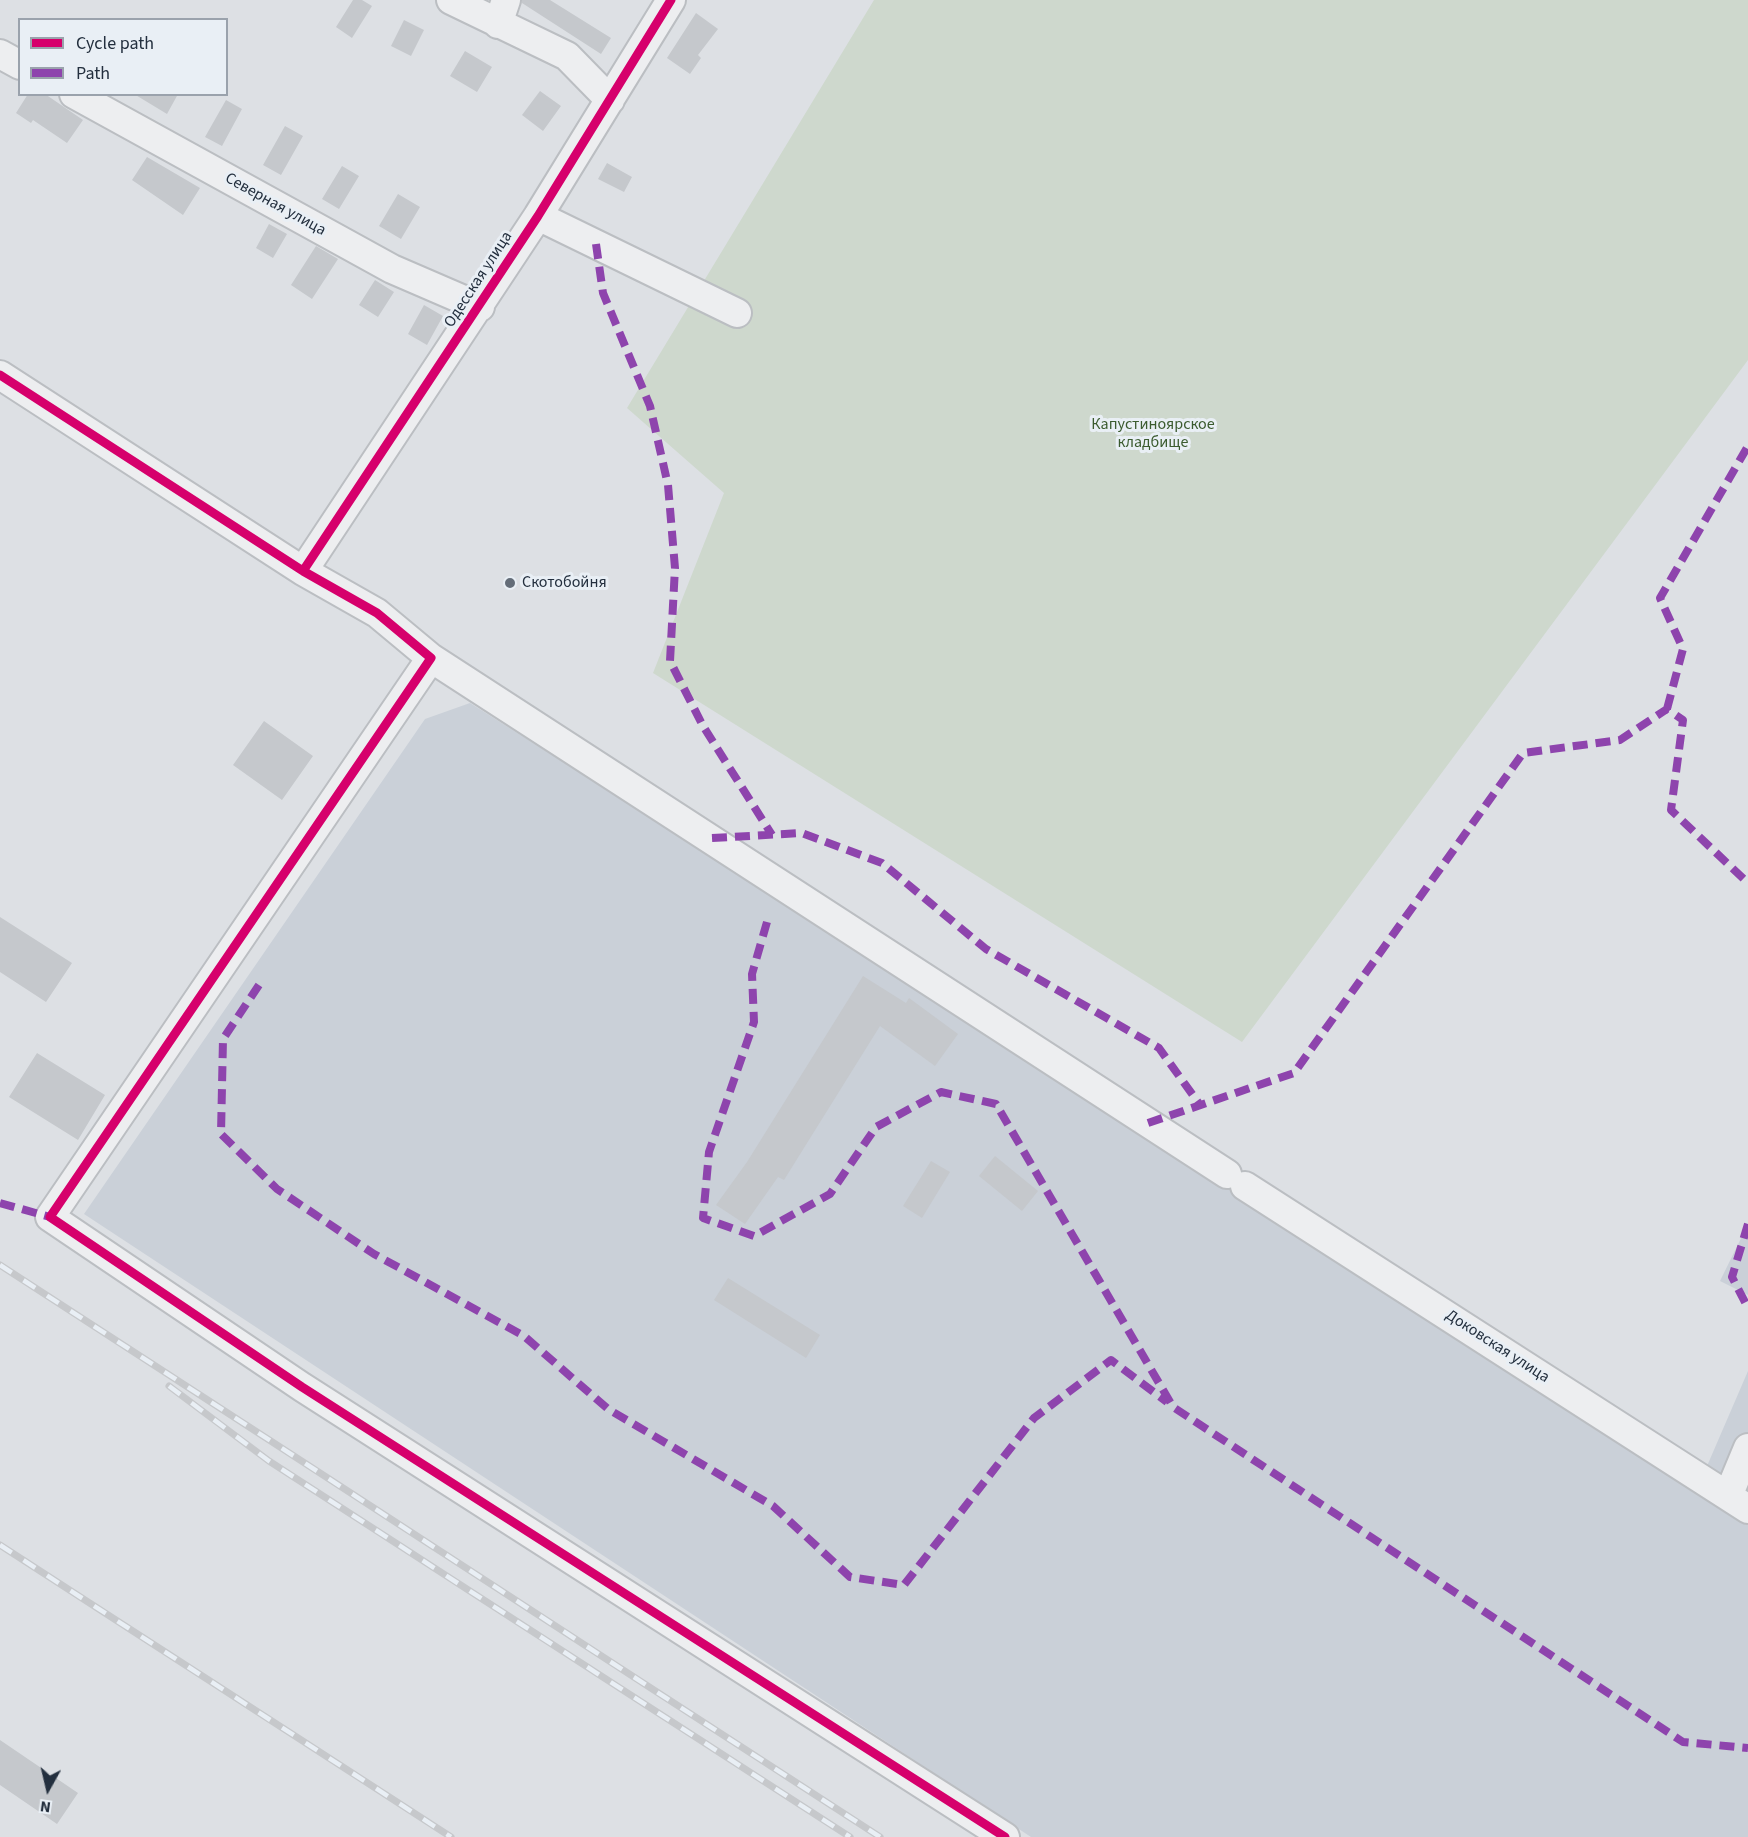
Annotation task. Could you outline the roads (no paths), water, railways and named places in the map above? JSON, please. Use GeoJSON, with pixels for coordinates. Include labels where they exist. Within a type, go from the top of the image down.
{"type":"FeatureCollection","features":[{"type":"Feature","properties":{"kind":"street"},"geometry":{"type":"LineString","coordinates":[[451,0],[502,12],[567,56],[610,100]]}},
{"type":"Feature","properties":{"kind":"street","name":"Одесская улица"},"geometry":{"type":"LineString","coordinates":[[303,571],[480,307],[671,0]]}},
{"type":"Feature","properties":{"kind":"street"},"geometry":{"type":"LineString","coordinates":[[0,54],[18,64]]}},
{"type":"Feature","properties":{"kind":"street","name":"Северная улица"},"geometry":{"type":"LineString","coordinates":[[78,96],[392,269],[480,307]]}},
{"type":"Feature","properties":{"kind":"street"},"geometry":{"type":"LineString","coordinates":[[538,216],[737,313]]}},
{"type":"Feature","properties":{"kind":"street","name":"Доковская улица"},"geometry":{"type":"LineString","coordinates":[[0,375],[303,571],[377,613],[431,658],[1236,1180],[1738,1502]]}},
{"type":"Feature","properties":{"kind":"street"},"geometry":{"type":"LineString","coordinates":[[431,658],[50,1217],[302,1387],[1005,1837]]}},
{"type":"Feature","properties":{"kind":"street"},"geometry":{"type":"LineString","coordinates":[[1738,1502],[1748,1448]]}},
{"type":"Feature","properties":{"kind":"railway"},"geometry":{"type":"LineString","coordinates":[[0,1265],[880,1837]]}},
{"type":"Feature","properties":{"kind":"railway"},"geometry":{"type":"LineString","coordinates":[[169,1386],[269,1461],[850,1837]]}},
{"type":"Feature","properties":{"kind":"railway"},"geometry":{"type":"LineString","coordinates":[[0,1545],[451,1837]]}},
{"type":"Feature","properties":{"kind":"place","name":"Скотобойня"},"geometry":{"type":"Point","coordinates":[510,583]}},
{"type":"Feature","properties":{"kind":"park label","name":"Капустиноярское кладбище"},"geometry":{"type":"Point","coordinates":[1153,434]}}]}
